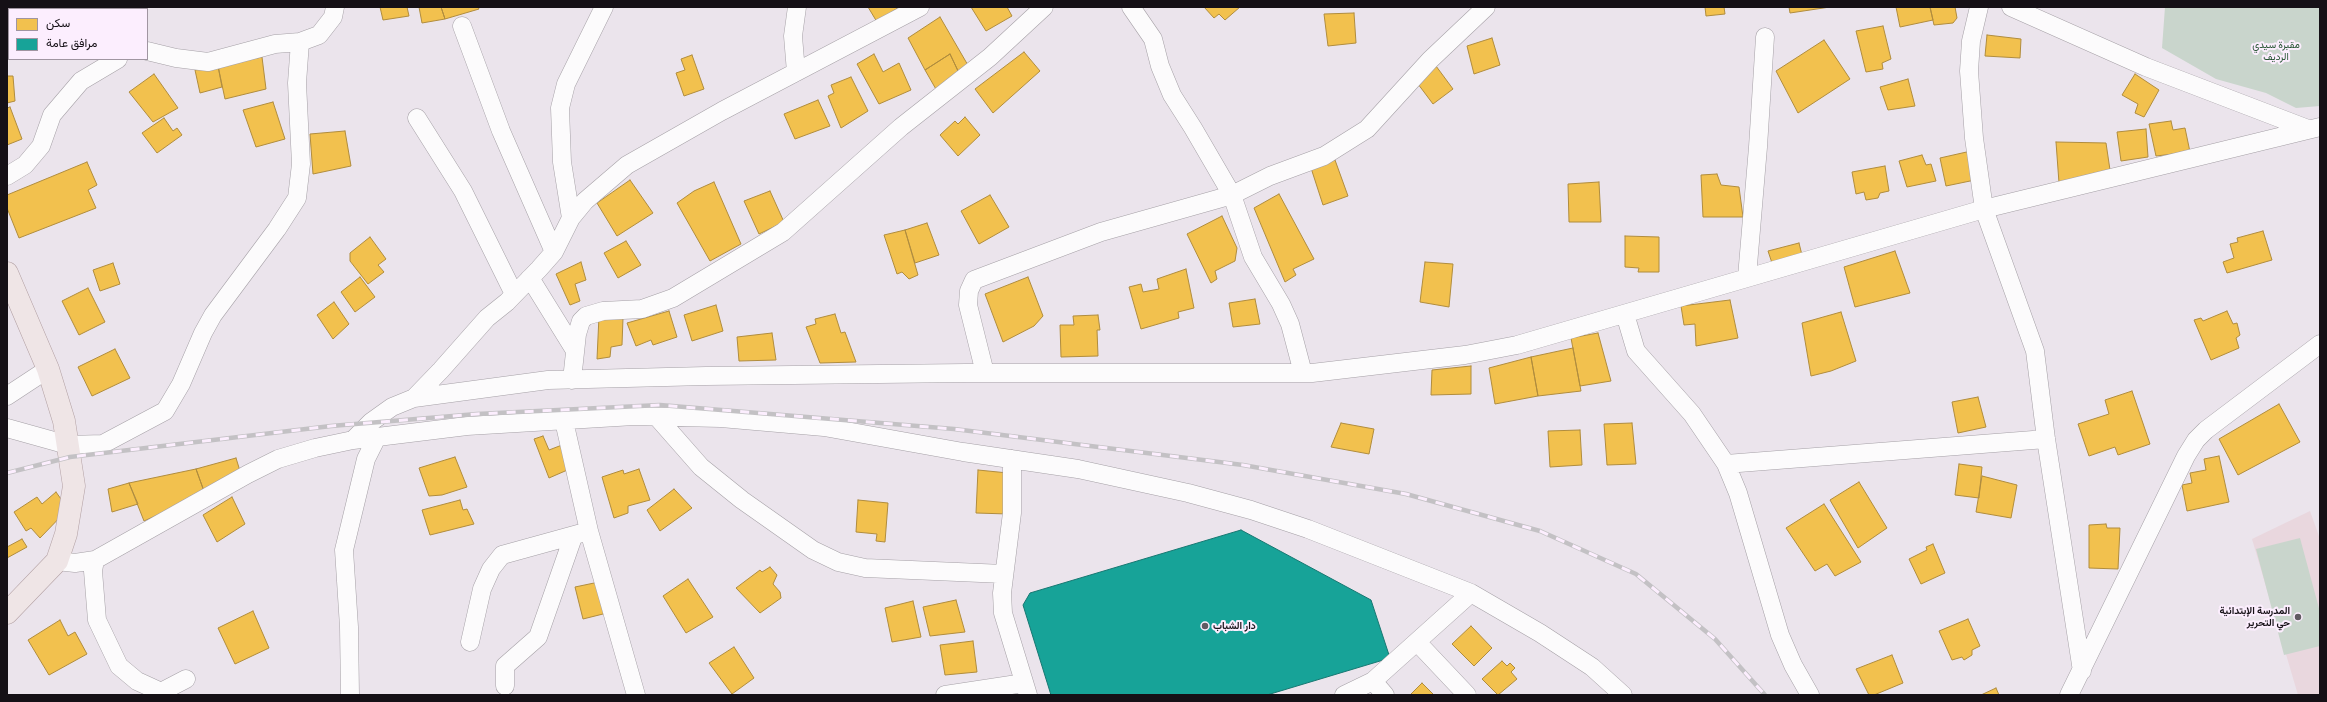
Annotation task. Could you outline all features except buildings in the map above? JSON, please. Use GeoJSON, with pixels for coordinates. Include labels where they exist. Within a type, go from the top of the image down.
{"type":"FeatureCollection","features":[{"type":"Feature","properties":{"kind":"main road"},"geometry":{"type":"LineString","coordinates":[[7,273],[48,369],[64,421],[74,486],[66,534],[57,561],[7,613]]}},
{"type":"Feature","properties":{"kind":"street"},"geometry":{"type":"LineString","coordinates":[[148,51],[176,58],[208,62],[274,44],[300,42],[319,35],[333,17],[335,7]]}},
{"type":"Feature","properties":{"kind":"street"},"geometry":{"type":"LineString","coordinates":[[571,218],[562,162],[560,108],[566,84],[604,7]]}},
{"type":"Feature","properties":{"kind":"street"},"geometry":{"type":"LineString","coordinates":[[796,72],[794,36],[797,7]]}},
{"type":"Feature","properties":{"kind":"street"},"geometry":{"type":"LineString","coordinates":[[414,398],[487,318],[514,294],[554,252],[571,218],[584,201],[627,165],[692,127],[920,7]]}},
{"type":"Feature","properties":{"kind":"street"},"geometry":{"type":"LineString","coordinates":[[572,380],[574,349],[578,328],[586,316],[603,311],[642,309],[672,298],[783,232],[849,176],[901,127],[990,57],[1044,7]]}},
{"type":"Feature","properties":{"kind":"street"},"geometry":{"type":"LineString","coordinates":[[1131,7],[1153,39],[1160,66],[1172,95],[1232,195],[1253,257],[1281,304],[1290,324],[1304,373]]}},
{"type":"Feature","properties":{"kind":"street"},"geometry":{"type":"LineString","coordinates":[[985,373],[968,305],[969,291],[974,280],[1101,232],[1232,195],[1270,176],[1324,156],[1367,130],[1430,60],[1486,7]]}},
{"type":"Feature","properties":{"kind":"street"},"geometry":{"type":"LineString","coordinates":[[1979,7],[1971,41],[1969,71],[1974,138],[1984,209],[2035,351],[2046,439],[2082,671]]}},
{"type":"Feature","properties":{"kind":"street"},"geometry":{"type":"LineString","coordinates":[[2011,7],[2154,70],[2314,128]]}},
{"type":"Feature","properties":{"kind":"street"},"geometry":{"type":"LineString","coordinates":[[462,26],[501,131],[554,252]]}},
{"type":"Feature","properties":{"kind":"street"},"geometry":{"type":"LineString","coordinates":[[1747,277],[1758,147],[1765,37]]}},
{"type":"Feature","properties":{"kind":"street"},"geometry":{"type":"LineString","coordinates":[[7,428],[68,445],[103,444],[165,411],[181,384],[202,333],[213,315],[277,229],[297,198],[301,164],[296,83],[300,42]]}},
{"type":"Feature","properties":{"kind":"street"},"geometry":{"type":"LineString","coordinates":[[7,176],[25,165],[41,146],[52,115],[80,81],[116,60]]}},
{"type":"Feature","properties":{"kind":"street"},"geometry":{"type":"LineString","coordinates":[[418,118],[463,191],[514,294]]}},
{"type":"Feature","properties":{"kind":"street"},"geometry":{"type":"LineString","coordinates":[[353,440],[371,422],[392,407],[414,398],[548,380],[706,376],[985,373],[1304,373],[1465,355],[1517,345],[1984,209],[2314,128]]}},
{"type":"Feature","properties":{"kind":"street"},"geometry":{"type":"LineString","coordinates":[[530,278],[574,349]]}},
{"type":"Feature","properties":{"kind":"street"},"geometry":{"type":"LineString","coordinates":[[1625,314],[1636,351],[1692,414],[1726,464],[1738,493],[1780,636],[1793,665],[1810,695]]}},
{"type":"Feature","properties":{"kind":"street"},"geometry":{"type":"LineString","coordinates":[[2069,695],[2082,671],[2138,552],[2186,456],[2196,440],[2206,430],[2320,344]]}},
{"type":"Feature","properties":{"kind":"street"},"geometry":{"type":"LineString","coordinates":[[7,396],[48,369]]}},
{"type":"Feature","properties":{"kind":"street"},"geometry":{"type":"LineString","coordinates":[[657,417],[701,467],[742,500],[813,550],[838,562],[865,568],[1004,574]]}},
{"type":"Feature","properties":{"kind":"street"},"geometry":{"type":"LineString","coordinates":[[57,561],[75,563],[95,560],[248,474],[278,459],[315,448],[353,440],[467,426],[657,417],[721,418],[824,427],[1078,469],[1188,493],[1252,510],[1308,529],[1471,594],[1540,633],[1592,667],[1623,695]]}},
{"type":"Feature","properties":{"kind":"street"},"geometry":{"type":"LineString","coordinates":[[564,421],[581,534],[636,695]]}},
{"type":"Feature","properties":{"kind":"street"},"geometry":{"type":"LineString","coordinates":[[350,695],[350,627],[344,550],[366,458],[377,437]]}},
{"type":"Feature","properties":{"kind":"street"},"geometry":{"type":"LineString","coordinates":[[1726,464],[2046,439]]}},
{"type":"Feature","properties":{"kind":"street"},"geometry":{"type":"LineString","coordinates":[[944,695],[1026,689],[1003,613],[1004,574],[1011,519],[1012,459]]}},
{"type":"Feature","properties":{"kind":"street"},"geometry":{"type":"LineString","coordinates":[[470,642],[482,589],[491,568],[502,555],[523,548],[581,534]]}},
{"type":"Feature","properties":{"kind":"street"},"geometry":{"type":"LineString","coordinates":[[505,686],[505,666],[538,637],[581,534]]}},
{"type":"Feature","properties":{"kind":"street"},"geometry":{"type":"LineString","coordinates":[[95,560],[93,571],[97,620],[119,666],[137,681],[161,692],[186,680]]}},
{"type":"Feature","properties":{"kind":"street"},"geometry":{"type":"LineString","coordinates":[[1344,695],[1373,681],[1471,594]]}},
{"type":"Feature","properties":{"kind":"street"},"geometry":{"type":"LineString","coordinates":[[1417,642],[1467,695]]}},
{"type":"Feature","properties":{"kind":"street"},"geometry":{"type":"LineString","coordinates":[[1373,681],[1385,695]]}},
{"type":"Feature","properties":{"kind":"shaded area","name":"المدرسة الإبتدائية حي التحرير"},"geometry":{"type":"Polygon","coordinates":[[[2310,511],[2320,539],[2320,695],[2298,695],[2252,539],[2310,511]]]}},
{"type":"Feature","properties":{"kind":"green space","name":"مقبرة سيدي الرديف"},"geometry":{"type":"Polygon","coordinates":[[[2165,7],[2320,7],[2320,106],[2296,108],[2266,93],[2216,79],[2162,48],[2165,7]]]}},
{"type":"Feature","properties":{"kind":"green space"},"geometry":{"type":"Polygon","coordinates":[[[2300,538],[2320,612],[2320,646],[2284,655],[2256,549],[2300,538]]]}},
{"type":"Feature","properties":{"kind":"railway"},"geometry":{"type":"LineString","coordinates":[[7,473],[70,457],[331,426],[477,414],[660,405],[954,429],[1243,465],[1406,494],[1540,531],[1636,574],[1715,639],[1765,695]]}},
{"type":"Feature","properties":{"kind":"place","name":"المدرسة الإبتدائية حي التحرير"},"geometry":{"type":"Point","coordinates":[2298,617]}},
{"type":"Feature","properties":{"kind":"place","name":"دار الشباب"},"geometry":{"type":"Point","coordinates":[1205,626]}}]}
